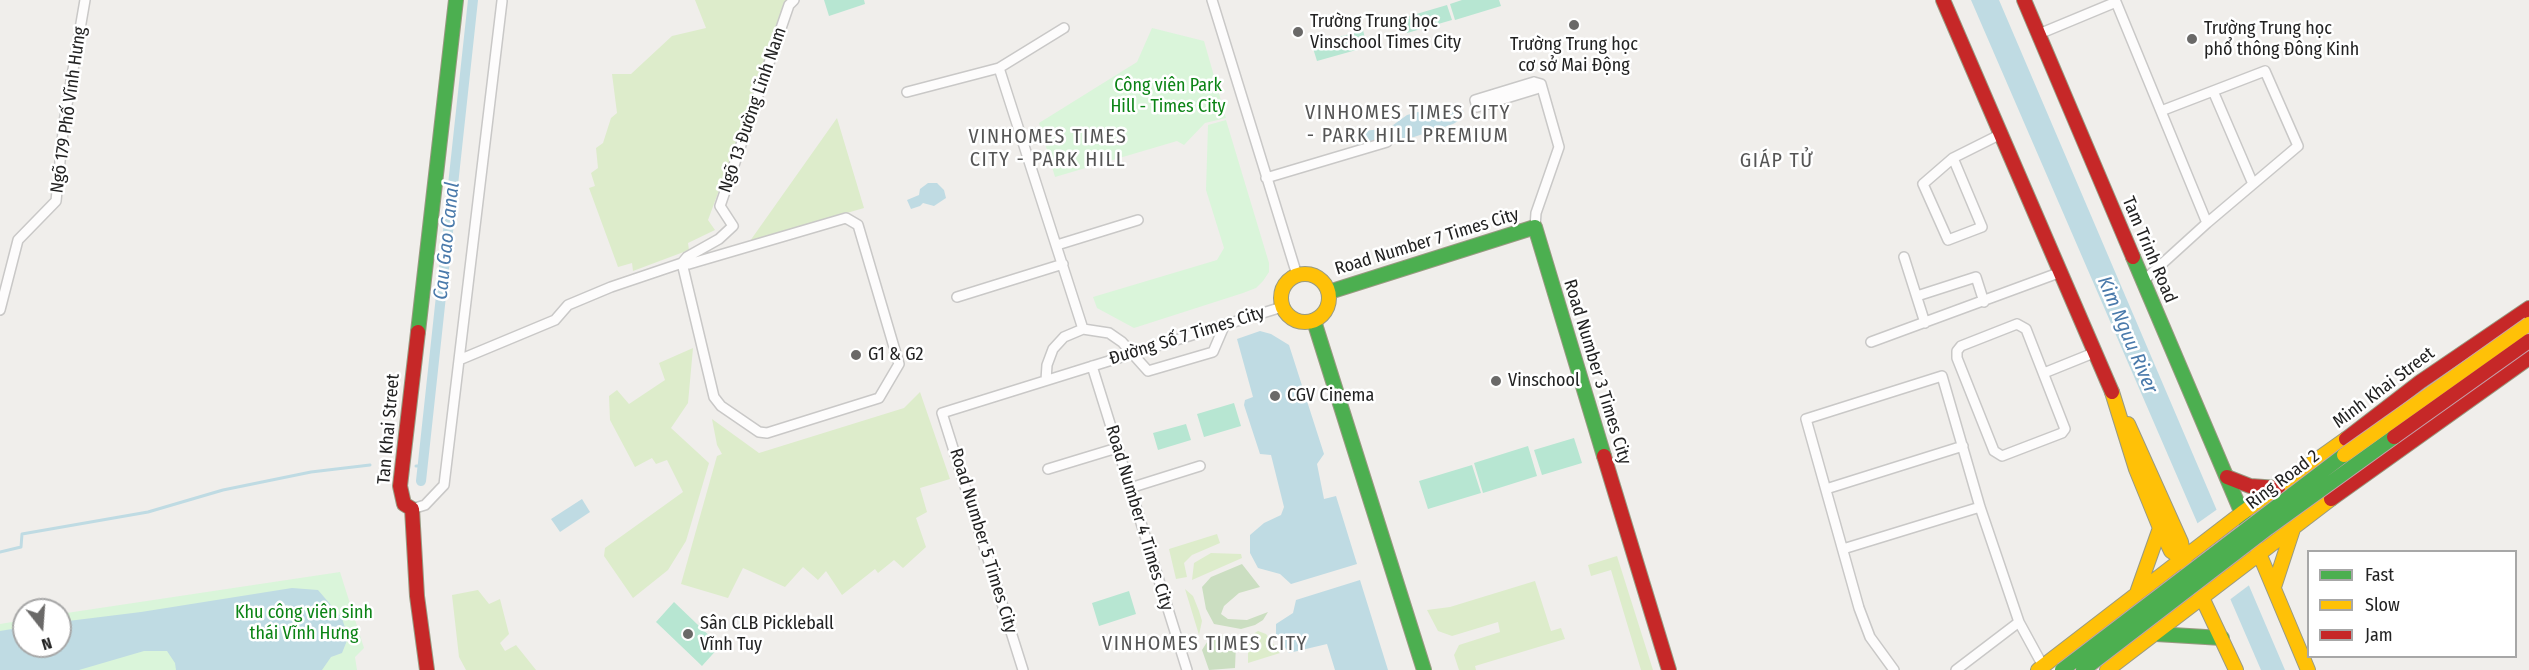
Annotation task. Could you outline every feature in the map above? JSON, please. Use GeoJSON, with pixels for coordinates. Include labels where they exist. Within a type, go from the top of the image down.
{"type":"FeatureCollection","features":[{"type":"Feature","properties":{"kind":"main road","name":"Tan Khai Street"},"geometry":{"type":"LineString","coordinates":[[412,509],[404,504],[400,486],[456,0]]}},
{"type":"Feature","properties":{"kind":"main road"},"geometry":{"type":"LineString","coordinates":[[1943,0],[2096,352],[2120,413],[2148,465],[2181,542],[2182,558]]}},
{"type":"Feature","properties":{"kind":"main road","name":"Tam Trinh Road"},"geometry":{"type":"LineString","coordinates":[[2024,0],[2142,282],[2227,477],[2237,517],[2255,558],[2274,586],[2308,670]]}},
{"type":"Feature","properties":{"kind":"main road","name":"Road Number 7 Times City"},"geometry":{"type":"LineString","coordinates":[[1329,292],[1535,227]]}},
{"type":"Feature","properties":{"kind":"main road","name":"Road Number 3 Times City"},"geometry":{"type":"LineString","coordinates":[[1535,227],[1669,670]]}},
{"type":"Feature","properties":{"kind":"main road"},"geometry":{"type":"LineString","coordinates":[[1298,275],[1317,277],[1329,292],[1327,310],[1314,321],[1298,322],[1291,318],[1282,307],[1283,288],[1298,275]]}},
{"type":"Feature","properties":{"kind":"main road","name":"Minh Khai Street"},"geometry":{"type":"LineString","coordinates":[[2182,558],[2453,359],[2529,308]]}},
{"type":"Feature","properties":{"kind":"main road"},"geometry":{"type":"LineString","coordinates":[[1314,321],[1424,670]]}},
{"type":"Feature","properties":{"kind":"main road","name":"Ring Road 2"},"geometry":{"type":"LineString","coordinates":[[2062,670],[2348,453],[2529,324]]}},
{"type":"Feature","properties":{"kind":"main road","name":"Ring Road 2"},"geometry":{"type":"LineString","coordinates":[[2083,670],[2268,528],[2529,340]]}},
{"type":"Feature","properties":{"kind":"main road"},"geometry":{"type":"LineString","coordinates":[[2107,670],[2293,529],[2529,358]]}},
{"type":"Feature","properties":{"kind":"main road"},"geometry":{"type":"LineString","coordinates":[[2453,359],[2478,393]]}},
{"type":"Feature","properties":{"kind":"main road"},"geometry":{"type":"LineString","coordinates":[[2120,413],[2126,442],[2160,528],[2171,551],[2182,558],[2208,594],[2222,638],[2236,670]]}},
{"type":"Feature","properties":{"kind":"main road"},"geometry":{"type":"LineString","coordinates":[[2227,477],[2250,486],[2278,488]]}},
{"type":"Feature","properties":{"kind":"main road"},"geometry":{"type":"LineString","coordinates":[[412,509],[417,596],[427,670]]}},
{"type":"Feature","properties":{"kind":"main road"},"geometry":{"type":"LineString","coordinates":[[2137,591],[2160,528]]}},
{"type":"Feature","properties":{"kind":"main road"},"geometry":{"type":"LineString","coordinates":[[2274,586],[2293,529]]}},
{"type":"Feature","properties":{"kind":"main road"},"geometry":{"type":"LineString","coordinates":[[2041,668],[2182,558]]}},
{"type":"Feature","properties":{"kind":"main road"},"geometry":{"type":"LineString","coordinates":[[2156,634],[2222,638]]}},
{"type":"Feature","properties":{"kind":"street","name":"Ngõ 179 Phố Vĩnh Hưng"},"geometry":{"type":"LineString","coordinates":[[0,310],[18,240],[56,201],[64,122],[85,0]]}},
{"type":"Feature","properties":{"kind":"street"},"geometry":{"type":"LineString","coordinates":[[412,509],[424,505],[444,485],[502,0]]}},
{"type":"Feature","properties":{"kind":"street","name":"Ngõ 13 Đường Lĩnh Nam"},"geometry":{"type":"LineString","coordinates":[[681,263],[687,256],[719,238],[733,226],[720,206],[789,5],[794,0]]}},
{"type":"Feature","properties":{"kind":"street"},"geometry":{"type":"LineString","coordinates":[[1212,0],[1298,275]]}},
{"type":"Feature","properties":{"kind":"street"},"geometry":{"type":"LineString","coordinates":[[2039,34],[2118,1],[2207,223]]}},
{"type":"Feature","properties":{"kind":"street"},"geometry":{"type":"LineString","coordinates":[[907,92],[999,68],[1064,28]]}},
{"type":"Feature","properties":{"kind":"street"},"geometry":{"type":"LineString","coordinates":[[999,68],[1083,329]]}},
{"type":"Feature","properties":{"kind":"street"},"geometry":{"type":"LineString","coordinates":[[2142,282],[2298,146],[2265,71],[2161,111]]}},
{"type":"Feature","properties":{"kind":"street"},"geometry":{"type":"LineString","coordinates":[[1534,82],[1541,84],[1536,89],[1477,107],[1475,100],[1534,82]]}},
{"type":"Feature","properties":{"kind":"street","name":"Road Number 3 Times City"},"geometry":{"type":"LineString","coordinates":[[1535,227],[1536,213],[1559,147],[1541,84]]}},
{"type":"Feature","properties":{"kind":"street"},"geometry":{"type":"LineString","coordinates":[[2213,91],[2253,184]]}},
{"type":"Feature","properties":{"kind":"street"},"geometry":{"type":"LineString","coordinates":[[1953,158],[1982,227],[1948,240],[1923,184],[1953,158],[2001,134]]}},
{"type":"Feature","properties":{"kind":"street"},"geometry":{"type":"LineString","coordinates":[[1266,178],[1387,142]]}},
{"type":"Feature","properties":{"kind":"street"},"geometry":{"type":"LineString","coordinates":[[459,360],[555,320],[568,305],[588,296],[681,263],[707,260],[846,218],[858,225],[899,364],[879,398],[767,433],[759,432],[721,406],[714,397],[681,263]]}},
{"type":"Feature","properties":{"kind":"street"},"geometry":{"type":"LineString","coordinates":[[1057,245],[1138,220]]}},
{"type":"Feature","properties":{"kind":"street"},"geometry":{"type":"LineString","coordinates":[[1904,257],[1925,323]]}},
{"type":"Feature","properties":{"kind":"street"},"geometry":{"type":"LineString","coordinates":[[957,297],[1063,264]]}},
{"type":"Feature","properties":{"kind":"street"},"geometry":{"type":"LineString","coordinates":[[1871,342],[2061,272]]}},
{"type":"Feature","properties":{"kind":"street"},"geometry":{"type":"LineString","coordinates":[[1917,296],[1976,277],[1984,302]]}},
{"type":"Feature","properties":{"kind":"street","name":"Đường Số 7 Times City"},"geometry":{"type":"LineString","coordinates":[[1092,366],[1282,307]]}},
{"type":"Feature","properties":{"kind":"street"},"geometry":{"type":"LineString","coordinates":[[1092,366],[1046,380],[1047,364],[1053,349],[1064,337],[1083,329],[1109,333],[1122,342],[1130,354],[1148,371],[1213,352],[1225,324]]}},
{"type":"Feature","properties":{"kind":"street"},"geometry":{"type":"LineString","coordinates":[[2022,324],[2044,373],[2064,430],[2002,456],[1997,455],[1957,358],[1957,351],[1961,346],[2022,324]]}},
{"type":"Feature","properties":{"kind":"street"},"geometry":{"type":"LineString","coordinates":[[2044,373],[2096,352]]}},
{"type":"Feature","properties":{"kind":"street","name":"Road Number 4 Times City"},"geometry":{"type":"LineString","coordinates":[[1092,366],[1187,670]]}},
{"type":"Feature","properties":{"kind":"street"},"geometry":{"type":"LineString","coordinates":[[1894,670],[1870,637],[1853,586],[1806,419],[1942,376],[1980,507],[2019,622],[2041,668]]}},
{"type":"Feature","properties":{"kind":"street","name":"Road Number 5 Times City"},"geometry":{"type":"LineString","coordinates":[[1023,670],[942,413],[1046,380]]}},
{"type":"Feature","properties":{"kind":"street"},"geometry":{"type":"LineString","coordinates":[[1827,489],[1964,446]]}},
{"type":"Feature","properties":{"kind":"street"},"geometry":{"type":"LineString","coordinates":[[1048,469],[1117,448]]}},
{"type":"Feature","properties":{"kind":"street"},"geometry":{"type":"LineString","coordinates":[[1130,488],[1200,466]]}},
{"type":"Feature","properties":{"kind":"street"},"geometry":{"type":"LineString","coordinates":[[1843,549],[1980,507]]}},
{"type":"Feature","properties":{"kind":"street"},"geometry":{"type":"LineString","coordinates":[[1956,670],[2019,622]]}},
{"type":"Feature","properties":{"kind":"green space"},"geometry":{"type":"Polygon","coordinates":[[[695,0],[791,0],[708,220],[715,230],[688,243],[689,250],[633,271],[632,263],[618,267],[589,188],[595,186],[591,173],[598,168],[596,148],[603,143],[611,118],[617,113],[612,74],[631,74],[672,36],[706,28],[695,0]]]}},
{"type":"Feature","properties":{"kind":"green space"},"geometry":{"type":"Polygon","coordinates":[[[824,0],[864,0],[865,4],[829,16],[824,0]]]}},
{"type":"Feature","properties":{"kind":"green space"},"geometry":{"type":"Polygon","coordinates":[[[1462,0],[1499,0],[1501,6],[1455,20],[1450,4],[1462,0]]]}},
{"type":"Feature","properties":{"kind":"green space"},"geometry":{"type":"Polygon","coordinates":[[[1447,5],[1452,20],[1407,33],[1403,18],[1447,5]]]}},
{"type":"Feature","properties":{"kind":"green space","name":"Công viên Park Hill - Times City"},"geometry":{"type":"Polygon","coordinates":[[[1152,28],[1204,41],[1226,118],[1205,123],[1184,145],[1177,141],[1055,177],[1039,123],[1137,62],[1152,28]]]}},
{"type":"Feature","properties":{"kind":"green space"},"geometry":{"type":"Polygon","coordinates":[[[1363,30],[1367,47],[1317,61],[1312,45],[1363,30]]]}},
{"type":"Feature","properties":{"kind":"green space"},"geometry":{"type":"Polygon","coordinates":[[[837,118],[864,208],[750,241],[837,118]]]}},
{"type":"Feature","properties":{"kind":"green space"},"geometry":{"type":"Polygon","coordinates":[[[1226,120],[1269,263],[1269,272],[1263,281],[1256,288],[1243,293],[1134,328],[1097,308],[1093,297],[1217,260],[1224,248],[1206,190],[1208,125],[1226,120]]]}},
{"type":"Feature","properties":{"kind":"green space"},"geometry":{"type":"Polygon","coordinates":[[[693,348],[688,403],[671,428],[709,463],[686,541],[668,570],[633,598],[604,556],[605,548],[683,492],[667,460],[656,464],[652,458],[635,467],[610,420],[609,396],[617,390],[629,404],[665,380],[659,363],[693,348]]]}},
{"type":"Feature","properties":{"kind":"green space"},"geometry":{"type":"Polygon","coordinates":[[[920,392],[950,479],[920,488],[927,512],[916,518],[926,547],[903,568],[894,560],[878,573],[875,569],[842,595],[826,571],[818,580],[803,567],[785,587],[743,568],[728,598],[681,584],[717,456],[722,454],[717,445],[712,419],[759,453],[904,408],[920,392]]]}},
{"type":"Feature","properties":{"kind":"green space"},"geometry":{"type":"Polygon","coordinates":[[[1234,403],[1241,426],[1204,437],[1197,414],[1234,403]]]}},
{"type":"Feature","properties":{"kind":"green space"},"geometry":{"type":"Polygon","coordinates":[[[1186,424],[1191,440],[1158,450],[1153,433],[1186,424]]]}},
{"type":"Feature","properties":{"kind":"green space"},"geometry":{"type":"Polygon","coordinates":[[[1574,438],[1582,463],[1542,475],[1534,450],[1574,438]]]}},
{"type":"Feature","properties":{"kind":"green space"},"geometry":{"type":"Polygon","coordinates":[[[1528,446],[1537,476],[1483,493],[1474,463],[1528,446]]]}},
{"type":"Feature","properties":{"kind":"green space"},"geometry":{"type":"Polygon","coordinates":[[[1472,465],[1481,493],[1428,509],[1419,481],[1472,465]]]}},
{"type":"Feature","properties":{"kind":"green space"},"geometry":{"type":"Polygon","coordinates":[[[1217,534],[1220,543],[1192,555],[1184,563],[1187,577],[1176,579],[1169,549],[1217,534]]]}},
{"type":"Feature","properties":{"kind":"green space"},"geometry":{"type":"Polygon","coordinates":[[[1211,553],[1241,554],[1242,558],[1192,580],[1194,563],[1211,553]]]}},
{"type":"Feature","properties":{"kind":"green space"},"geometry":{"type":"Polygon","coordinates":[[[1617,556],[1653,670],[1641,670],[1611,570],[1591,576],[1588,565],[1617,556]]]}},
{"type":"Feature","properties":{"kind":"green space"},"geometry":{"type":"Polygon","coordinates":[[[1242,564],[1260,587],[1239,593],[1224,606],[1221,614],[1228,619],[1247,620],[1268,612],[1263,620],[1241,629],[1214,624],[1206,609],[1202,587],[1211,577],[1242,564]]]}},
{"type":"Feature","properties":{"kind":"green space","name":"Khu công viên sinh thái Vĩnh Hưng"},"geometry":{"type":"Polygon","coordinates":[[[340,572],[364,648],[355,657],[357,670],[0,670],[0,624],[12,622],[12,658],[72,658],[72,612],[340,572]]]}},
{"type":"Feature","properties":{"kind":"green space"},"geometry":{"type":"Polygon","coordinates":[[[1535,581],[1551,631],[1561,628],[1565,639],[1475,666],[1476,670],[1459,670],[1454,655],[1459,645],[1500,632],[1498,622],[1452,636],[1438,631],[1427,610],[1450,607],[1535,581]]]}},
{"type":"Feature","properties":{"kind":"green space"},"geometry":{"type":"Polygon","coordinates":[[[1185,589],[1193,596],[1199,611],[1202,621],[1199,635],[1185,589]]]}},
{"type":"Feature","properties":{"kind":"green space"},"geometry":{"type":"Polygon","coordinates":[[[478,590],[489,604],[500,599],[509,634],[500,643],[505,651],[516,645],[536,670],[466,670],[459,657],[452,595],[478,590]]]}},
{"type":"Feature","properties":{"kind":"green space"},"geometry":{"type":"Polygon","coordinates":[[[1129,591],[1136,614],[1099,626],[1092,603],[1129,591]]]}},
{"type":"Feature","properties":{"kind":"green space","name":"Sân CLB Pickleball Vĩnh Tuy"},"geometry":{"type":"Polygon","coordinates":[[[674,602],[720,646],[702,666],[656,622],[674,602]]]}},
{"type":"Feature","properties":{"kind":"green space"},"geometry":{"type":"Polygon","coordinates":[[[1258,631],[1266,634],[1280,653],[1248,663],[1248,637],[1258,631]]]}},
{"type":"Feature","properties":{"kind":"green space"},"geometry":{"type":"Polygon","coordinates":[[[1221,635],[1229,636],[1236,644],[1235,668],[1209,670],[1202,650],[1209,639],[1221,635]]]}},
{"type":"Feature","properties":{"kind":"water","name":"Kim Nguu River"},"geometry":{"type":"Polygon","coordinates":[[[1971,0],[1999,0],[2285,670],[2261,670],[1971,0]]]}},
{"type":"Feature","properties":{"kind":"water"},"geometry":{"type":"Polygon","coordinates":[[[1459,106],[1464,112],[1460,120],[1453,124],[1414,137],[1378,141],[1367,147],[1357,145],[1355,137],[1364,131],[1389,128],[1407,115],[1418,112],[1437,113],[1459,106]]]}},
{"type":"Feature","properties":{"kind":"water"},"geometry":{"type":"Polygon","coordinates":[[[928,183],[937,183],[944,190],[946,198],[934,206],[923,203],[911,209],[907,200],[919,195],[920,189],[928,183]]]}},
{"type":"Feature","properties":{"kind":"water"},"geometry":{"type":"Polygon","coordinates":[[[1260,331],[1271,334],[1289,345],[1324,454],[1317,464],[1324,499],[1336,496],[1357,564],[1291,584],[1280,574],[1258,568],[1250,553],[1250,535],[1264,523],[1281,515],[1284,507],[1271,455],[1260,454],[1244,405],[1245,400],[1253,397],[1237,339],[1260,331]]]}},
{"type":"Feature","properties":{"kind":"water"},"geometry":{"type":"Polygon","coordinates":[[[582,499],[590,512],[560,532],[551,519],[582,499]]]}},
{"type":"Feature","properties":{"kind":"water"},"geometry":{"type":"Polygon","coordinates":[[[1360,580],[1388,670],[1335,670],[1327,644],[1289,653],[1276,635],[1276,624],[1293,613],[1296,600],[1360,580]]]}},
{"type":"Feature","properties":{"kind":"water","name":"Khu công viên sinh thái Vĩnh Hưng"},"geometry":{"type":"Polygon","coordinates":[[[292,588],[318,590],[342,618],[348,638],[342,653],[331,657],[322,670],[176,670],[175,663],[167,651],[144,651],[79,670],[0,670],[0,631],[12,629],[12,658],[72,658],[72,621],[292,588]]]}},
{"type":"Feature","properties":{"kind":"pier"},"geometry":{"type":"Polygon","coordinates":[[[2219,508],[2252,583],[2228,601],[2195,525],[2219,508]]]}},
{"type":"Feature","properties":{"kind":"waterway","name":"Cau Gao Canal"},"geometry":{"type":"LineString","coordinates":[[421,481],[473,0]]}},
{"type":"Feature","properties":{"kind":"waterway"},"geometry":{"type":"LineString","coordinates":[[0,552],[21,547],[22,534],[148,512],[223,490],[311,472],[370,465]]}},
{"type":"Feature","properties":{"kind":"waterway","name":"Cau Gao Canal"},"geometry":{"type":"LineString","coordinates":[[416,466],[423,466]]}},
{"type":"Feature","properties":{"kind":"traffic: fast"},"geometry":{"type":"LineString","coordinates":[[418,332],[456,0]]}},
{"type":"Feature","properties":{"kind":"traffic: fast"},"geometry":{"type":"LineString","coordinates":[[1329,292],[1535,227],[1604,456]]}},
{"type":"Feature","properties":{"kind":"traffic: fast"},"geometry":{"type":"LineString","coordinates":[[2133,257],[2246,523]]}},
{"type":"Feature","properties":{"kind":"traffic: fast"},"geometry":{"type":"LineString","coordinates":[[1314,321],[1424,670]]}},
{"type":"Feature","properties":{"kind":"traffic: fast"},"geometry":{"type":"LineString","coordinates":[[2083,670],[2268,528],[2394,437]]}},
{"type":"Feature","properties":{"kind":"traffic: fast"},"geometry":{"type":"LineString","coordinates":[[2062,670],[2344,455]]}},
{"type":"Feature","properties":{"kind":"traffic: fast"},"geometry":{"type":"LineString","coordinates":[[2156,634],[2222,638]]}},
{"type":"Feature","properties":{"kind":"traffic: slow"},"geometry":{"type":"LineString","coordinates":[[1300,274],[1310,274],[1322,281],[1329,293],[1329,298],[1329,303],[1322,315],[1310,322],[1300,322],[1285,311],[1281,303],[1281,293],[1292,278],[1300,274]]}},
{"type":"Feature","properties":{"kind":"traffic: slow"},"geometry":{"type":"LineString","coordinates":[[2344,455],[2529,324]]}},
{"type":"Feature","properties":{"kind":"traffic: slow"},"geometry":{"type":"LineString","coordinates":[[2112,392],[2136,469],[2160,528],[2171,551],[2182,558]]}},
{"type":"Feature","properties":{"kind":"traffic: slow"},"geometry":{"type":"LineString","coordinates":[[2128,424],[2181,542],[2185,564]]}},
{"type":"Feature","properties":{"kind":"traffic: slow"},"geometry":{"type":"LineString","coordinates":[[2038,670],[2242,513],[2346,439]]}},
{"type":"Feature","properties":{"kind":"traffic: slow"},"geometry":{"type":"LineString","coordinates":[[2107,670],[2331,499]]}},
{"type":"Feature","properties":{"kind":"traffic: slow"},"geometry":{"type":"LineString","coordinates":[[2138,590],[2160,528]]}},
{"type":"Feature","properties":{"kind":"traffic: slow"},"geometry":{"type":"LineString","coordinates":[[2274,587],[2293,529]]}},
{"type":"Feature","properties":{"kind":"traffic: slow"},"geometry":{"type":"LineString","coordinates":[[2256,546],[2308,670]]}},
{"type":"Feature","properties":{"kind":"traffic: slow"},"geometry":{"type":"LineString","coordinates":[[2198,589],[2236,670]]}},
{"type":"Feature","properties":{"kind":"traffic: jam"},"geometry":{"type":"LineString","coordinates":[[1943,0],[2112,392]]}},
{"type":"Feature","properties":{"kind":"traffic: jam"},"geometry":{"type":"LineString","coordinates":[[2024,0],[2133,257]]}},
{"type":"Feature","properties":{"kind":"traffic: jam"},"geometry":{"type":"LineString","coordinates":[[2346,439],[2420,382],[2529,308]]}},
{"type":"Feature","properties":{"kind":"traffic: jam"},"geometry":{"type":"LineString","coordinates":[[418,332],[400,486],[404,504],[412,509],[417,596],[427,670]]}},
{"type":"Feature","properties":{"kind":"traffic: jam"},"geometry":{"type":"LineString","coordinates":[[2394,437],[2529,341]]}},
{"type":"Feature","properties":{"kind":"traffic: jam"},"geometry":{"type":"LineString","coordinates":[[2331,499],[2529,358]]}},
{"type":"Feature","properties":{"kind":"traffic: jam"},"geometry":{"type":"LineString","coordinates":[[1604,456],[1669,670]]}},
{"type":"Feature","properties":{"kind":"traffic: jam"},"geometry":{"type":"LineString","coordinates":[[2227,477],[2250,486],[2278,488]]}},
{"type":"Feature","properties":{"kind":"place","name":"Trường Trung học cơ sở Mai Động"},"geometry":{"type":"Point","coordinates":[1574,25]}},
{"type":"Feature","properties":{"kind":"place","name":"Trường Trung học Vinschool Times City"},"geometry":{"type":"Point","coordinates":[1298,32]}},
{"type":"Feature","properties":{"kind":"place","name":"Trường Trung học phổ thông Đông Kinh"},"geometry":{"type":"Point","coordinates":[2192,39]}},
{"type":"Feature","properties":{"kind":"place","name":"G1 & G2"},"geometry":{"type":"Point","coordinates":[856,355]}},
{"type":"Feature","properties":{"kind":"place","name":"Vinschool"},"geometry":{"type":"Point","coordinates":[1496,381]}},
{"type":"Feature","properties":{"kind":"place","name":"CGV Cinema"},"geometry":{"type":"Point","coordinates":[1275,396]}},
{"type":"Feature","properties":{"kind":"place","name":"Sân CLB Pickleball Vĩnh Tuy"},"geometry":{"type":"Point","coordinates":[688,634]}},
{"type":"Feature","properties":{"kind":"district","name":"VINHOMES TIMES CITY - PARK HILL PREMIUM"},"geometry":{"type":"Point","coordinates":[1408,124]}},
{"type":"Feature","properties":{"kind":"district","name":"VINHOMES TIMES CITY - PARK HILL"},"geometry":{"type":"Point","coordinates":[1048,148]}},
{"type":"Feature","properties":{"kind":"district","name":"GIÁP TỬ"},"geometry":{"type":"Point","coordinates":[1777,161]}},
{"type":"Feature","properties":{"kind":"district","name":"VINHOMES TIMES CITY"},"geometry":{"type":"Point","coordinates":[1205,644]}}]}
